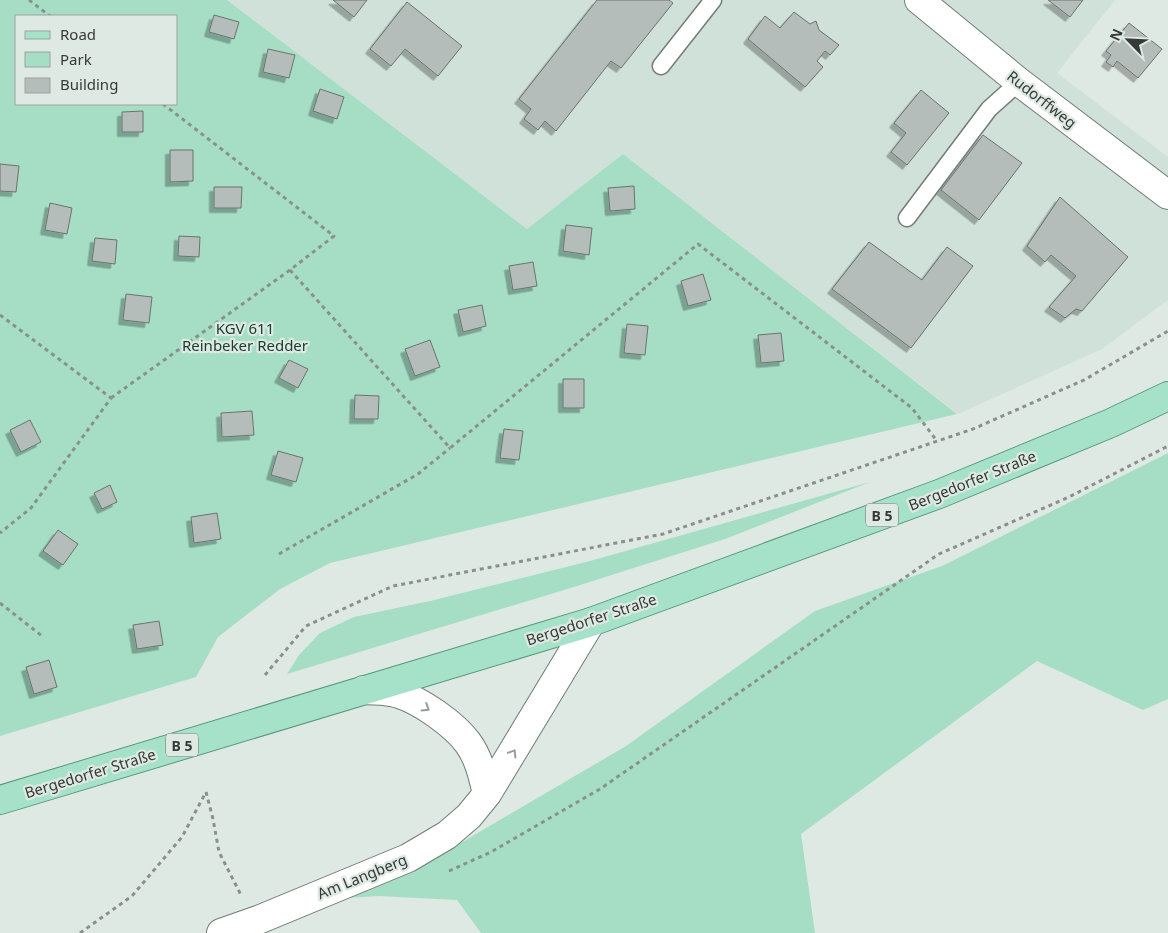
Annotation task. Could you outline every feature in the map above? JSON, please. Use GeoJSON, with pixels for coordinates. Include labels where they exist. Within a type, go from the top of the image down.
{"type":"FeatureCollection","features":[{"type":"Feature","properties":{"kind":"main road","name":"Bergedorfer Straße"},"geometry":{"type":"LineString","coordinates":[[0,800],[591,622],[939,494],[1111,423],[1168,396]]}},
{"type":"Feature","properties":{"kind":"street","name":"Rudorffweg"},"geometry":{"type":"LineString","coordinates":[[919,0],[1019,82],[1168,195]]}},
{"type":"Feature","properties":{"kind":"street","name":"Am Langberg"},"geometry":{"type":"LineString","coordinates":[[221,933],[263,926],[408,858],[447,835],[469,816],[487,794],[591,622]]}},
{"type":"Feature","properties":{"kind":"street"},"geometry":{"type":"LineString","coordinates":[[364,690],[398,694],[423,706],[453,728],[468,742],[476,756],[487,794]]}},
{"type":"Feature","properties":{"kind":"lane"},"geometry":{"type":"LineString","coordinates":[[661,66],[713,0]]}},
{"type":"Feature","properties":{"kind":"lane"},"geometry":{"type":"LineString","coordinates":[[907,218],[989,109],[1019,82]]}},
{"type":"Feature","properties":{"kind":"path"},"geometry":{"type":"LineString","coordinates":[[29,0],[49,15]]}},
{"type":"Feature","properties":{"kind":"path"},"geometry":{"type":"LineString","coordinates":[[0,533],[31,508],[111,398],[290,270],[334,236],[164,105]]}},
{"type":"Feature","properties":{"kind":"path"},"geometry":{"type":"LineString","coordinates":[[279,554],[418,474],[698,244],[912,408],[938,441]]}},
{"type":"Feature","properties":{"kind":"path"},"geometry":{"type":"LineString","coordinates":[[290,270],[450,448]]}},
{"type":"Feature","properties":{"kind":"path"},"geometry":{"type":"LineString","coordinates":[[0,315],[111,398]]}},
{"type":"Feature","properties":{"kind":"path"},"geometry":{"type":"LineString","coordinates":[[265,675],[306,626],[393,586],[663,534],[973,429],[1084,380],[1168,332]]}},
{"type":"Feature","properties":{"kind":"path"},"geometry":{"type":"LineString","coordinates":[[448,871],[490,852],[600,789],[938,554],[1069,497],[1168,446]]}},
{"type":"Feature","properties":{"kind":"path"},"geometry":{"type":"LineString","coordinates":[[0,603],[42,636]]}},
{"type":"Feature","properties":{"kind":"path"},"geometry":{"type":"LineString","coordinates":[[80,933],[132,896],[182,837],[206,792],[219,852],[245,903],[263,926]]}},
{"type":"Feature","properties":{"kind":"shaded area"},"geometry":{"type":"Polygon","coordinates":[[[227,0],[1115,0],[1057,73],[1168,157],[1168,300],[1102,349],[958,414],[623,154],[527,229],[227,0]]]}},
{"type":"Feature","properties":{"kind":"green space","name":"KGV 611 Reinbeker Redder"},"geometry":{"type":"Polygon","coordinates":[[[0,0],[227,0],[527,229],[623,154],[957,414],[330,563],[280,589],[218,637],[196,677],[0,736],[0,0]]]}},
{"type":"Feature","properties":{"kind":"green space"},"geometry":{"type":"Polygon","coordinates":[[[1168,453],[1168,699],[1143,710],[1037,661],[801,834],[815,933],[481,933],[457,900],[379,896],[346,898],[464,841],[626,746],[815,611],[942,566],[1168,453]]]}},
{"type":"Feature","properties":{"kind":"green space"},"geometry":{"type":"Polygon","coordinates":[[[870,482],[725,539],[287,674],[299,655],[320,633],[354,617],[430,601],[590,561],[870,482]]]}},
{"type":"Feature","properties":{"kind":"building"},"geometry":{"type":"Polygon","coordinates":[[[333,0],[367,0],[354,17],[333,0]]]}},
{"type":"Feature","properties":{"kind":"building"},"geometry":{"type":"Polygon","coordinates":[[[597,0],[669,0],[673,3],[621,68],[611,61],[556,131],[545,121],[538,130],[524,119],[531,109],[519,99],[597,0]]]}},
{"type":"Feature","properties":{"kind":"building"},"geometry":{"type":"Polygon","coordinates":[[[1048,0],[1083,0],[1070,17],[1048,0]]]}},
{"type":"Feature","properties":{"kind":"building"},"geometry":{"type":"Polygon","coordinates":[[[407,2],[462,46],[438,76],[405,49],[391,66],[370,49],[407,2]]]}},
{"type":"Feature","properties":{"kind":"building"},"geometry":{"type":"Polygon","coordinates":[[[794,12],[810,24],[816,21],[819,30],[839,45],[830,55],[825,51],[817,61],[823,67],[805,87],[748,39],[765,16],[780,28],[794,12]]]}},
{"type":"Feature","properties":{"kind":"building"},"geometry":{"type":"Polygon","coordinates":[[[214,15],[239,22],[234,39],[209,32],[214,15]]]}},
{"type":"Feature","properties":{"kind":"building"},"geometry":{"type":"Polygon","coordinates":[[[1129,23],[1162,49],[1138,78],[1117,61],[1113,67],[1106,62],[1111,55],[1106,51],[1129,23]]]}},
{"type":"Feature","properties":{"kind":"building"},"geometry":{"type":"Polygon","coordinates":[[[268,49],[295,55],[289,78],[263,72],[268,49]]]}},
{"type":"Feature","properties":{"kind":"building"},"geometry":{"type":"Polygon","coordinates":[[[320,89],[344,97],[337,119],[313,111],[320,89]]]}},
{"type":"Feature","properties":{"kind":"building"},"geometry":{"type":"Polygon","coordinates":[[[921,90],[949,113],[907,165],[891,152],[906,133],[894,123],[921,90]]]}},
{"type":"Feature","properties":{"kind":"building"},"geometry":{"type":"Polygon","coordinates":[[[143,111],[143,132],[122,132],[122,112],[143,111]]]}},
{"type":"Feature","properties":{"kind":"building"},"geometry":{"type":"Polygon","coordinates":[[[983,135],[1022,163],[979,220],[941,190],[983,135]]]}},
{"type":"Feature","properties":{"kind":"building"},"geometry":{"type":"Polygon","coordinates":[[[170,150],[193,150],[193,181],[170,182],[170,150]]]}},
{"type":"Feature","properties":{"kind":"building"},"geometry":{"type":"Polygon","coordinates":[[[0,164],[19,166],[16,192],[0,191],[0,164]]]}},
{"type":"Feature","properties":{"kind":"building"},"geometry":{"type":"Polygon","coordinates":[[[634,186],[635,209],[610,211],[608,188],[634,186]]]}},
{"type":"Feature","properties":{"kind":"building"},"geometry":{"type":"Polygon","coordinates":[[[214,187],[242,187],[241,208],[214,208],[214,187]]]}},
{"type":"Feature","properties":{"kind":"building"},"geometry":{"type":"Polygon","coordinates":[[[1060,197],[1128,257],[1082,311],[1076,309],[1065,318],[1049,307],[1076,276],[1051,255],[1045,262],[1027,246],[1060,197]]]}},
{"type":"Feature","properties":{"kind":"building"},"geometry":{"type":"Polygon","coordinates":[[[50,203],[72,208],[67,234],[45,230],[50,203]]]}},
{"type":"Feature","properties":{"kind":"building"},"geometry":{"type":"Polygon","coordinates":[[[566,225],[592,228],[589,255],[563,251],[566,225]]]}},
{"type":"Feature","properties":{"kind":"building"},"geometry":{"type":"Polygon","coordinates":[[[179,236],[200,237],[199,257],[178,256],[179,236]]]}},
{"type":"Feature","properties":{"kind":"building"},"geometry":{"type":"Polygon","coordinates":[[[95,238],[117,240],[115,264],[92,261],[95,238]]]}},
{"type":"Feature","properties":{"kind":"building"},"geometry":{"type":"Polygon","coordinates":[[[869,242],[922,280],[947,247],[973,266],[911,348],[832,289],[869,242]]]}},
{"type":"Feature","properties":{"kind":"building"},"geometry":{"type":"Polygon","coordinates":[[[533,262],[537,286],[513,290],[509,266],[533,262]]]}},
{"type":"Feature","properties":{"kind":"building"},"geometry":{"type":"Polygon","coordinates":[[[703,274],[711,300],[688,306],[681,281],[703,274]]]}},
{"type":"Feature","properties":{"kind":"building"},"geometry":{"type":"Polygon","coordinates":[[[126,294],[152,297],[149,323],[123,320],[126,294]]]}},
{"type":"Feature","properties":{"kind":"building"},"geometry":{"type":"Polygon","coordinates":[[[482,305],[486,326],[463,332],[458,310],[482,305]]]}},
{"type":"Feature","properties":{"kind":"building"},"geometry":{"type":"Polygon","coordinates":[[[627,324],[648,326],[645,355],[624,353],[627,324]]]}},
{"type":"Feature","properties":{"kind":"building"},"geometry":{"type":"Polygon","coordinates":[[[781,333],[784,361],[761,363],[758,335],[781,333]]]}},
{"type":"Feature","properties":{"kind":"building"},"geometry":{"type":"Polygon","coordinates":[[[430,340],[440,367],[415,376],[405,349],[430,340]]]}},
{"type":"Feature","properties":{"kind":"building"},"geometry":{"type":"Polygon","coordinates":[[[289,360],[308,369],[298,388],[279,378],[289,360]]]}},
{"type":"Feature","properties":{"kind":"building"},"geometry":{"type":"Polygon","coordinates":[[[563,379],[584,379],[584,408],[563,408],[563,379]]]}},
{"type":"Feature","properties":{"kind":"building"},"geometry":{"type":"Polygon","coordinates":[[[355,395],[379,396],[378,419],[354,419],[355,395]]]}},
{"type":"Feature","properties":{"kind":"building"},"geometry":{"type":"Polygon","coordinates":[[[252,411],[254,435],[222,437],[221,413],[252,411]]]}},
{"type":"Feature","properties":{"kind":"building"},"geometry":{"type":"Polygon","coordinates":[[[30,420],[41,442],[21,452],[10,430],[30,420]]]}},
{"type":"Feature","properties":{"kind":"building"},"geometry":{"type":"Polygon","coordinates":[[[504,429],[523,431],[519,460],[500,458],[504,429]]]}},
{"type":"Feature","properties":{"kind":"building"},"geometry":{"type":"Polygon","coordinates":[[[278,451],[303,458],[296,482],[271,475],[278,451]]]}},
{"type":"Feature","properties":{"kind":"building"},"geometry":{"type":"Polygon","coordinates":[[[110,485],[117,502],[102,509],[94,493],[110,485]]]}},
{"type":"Feature","properties":{"kind":"building"},"geometry":{"type":"Polygon","coordinates":[[[217,513],[221,539],[194,543],[191,517],[217,513]]]}},
{"type":"Feature","properties":{"kind":"building"},"geometry":{"type":"Polygon","coordinates":[[[58,530],[78,544],[63,565],[43,551],[58,530]]]}},
{"type":"Feature","properties":{"kind":"building"},"geometry":{"type":"Polygon","coordinates":[[[159,621],[163,645],[137,649],[133,625],[159,621]]]}},
{"type":"Feature","properties":{"kind":"building"},"geometry":{"type":"Polygon","coordinates":[[[49,660],[57,687],[34,694],[26,667],[49,660]]]}}]}
